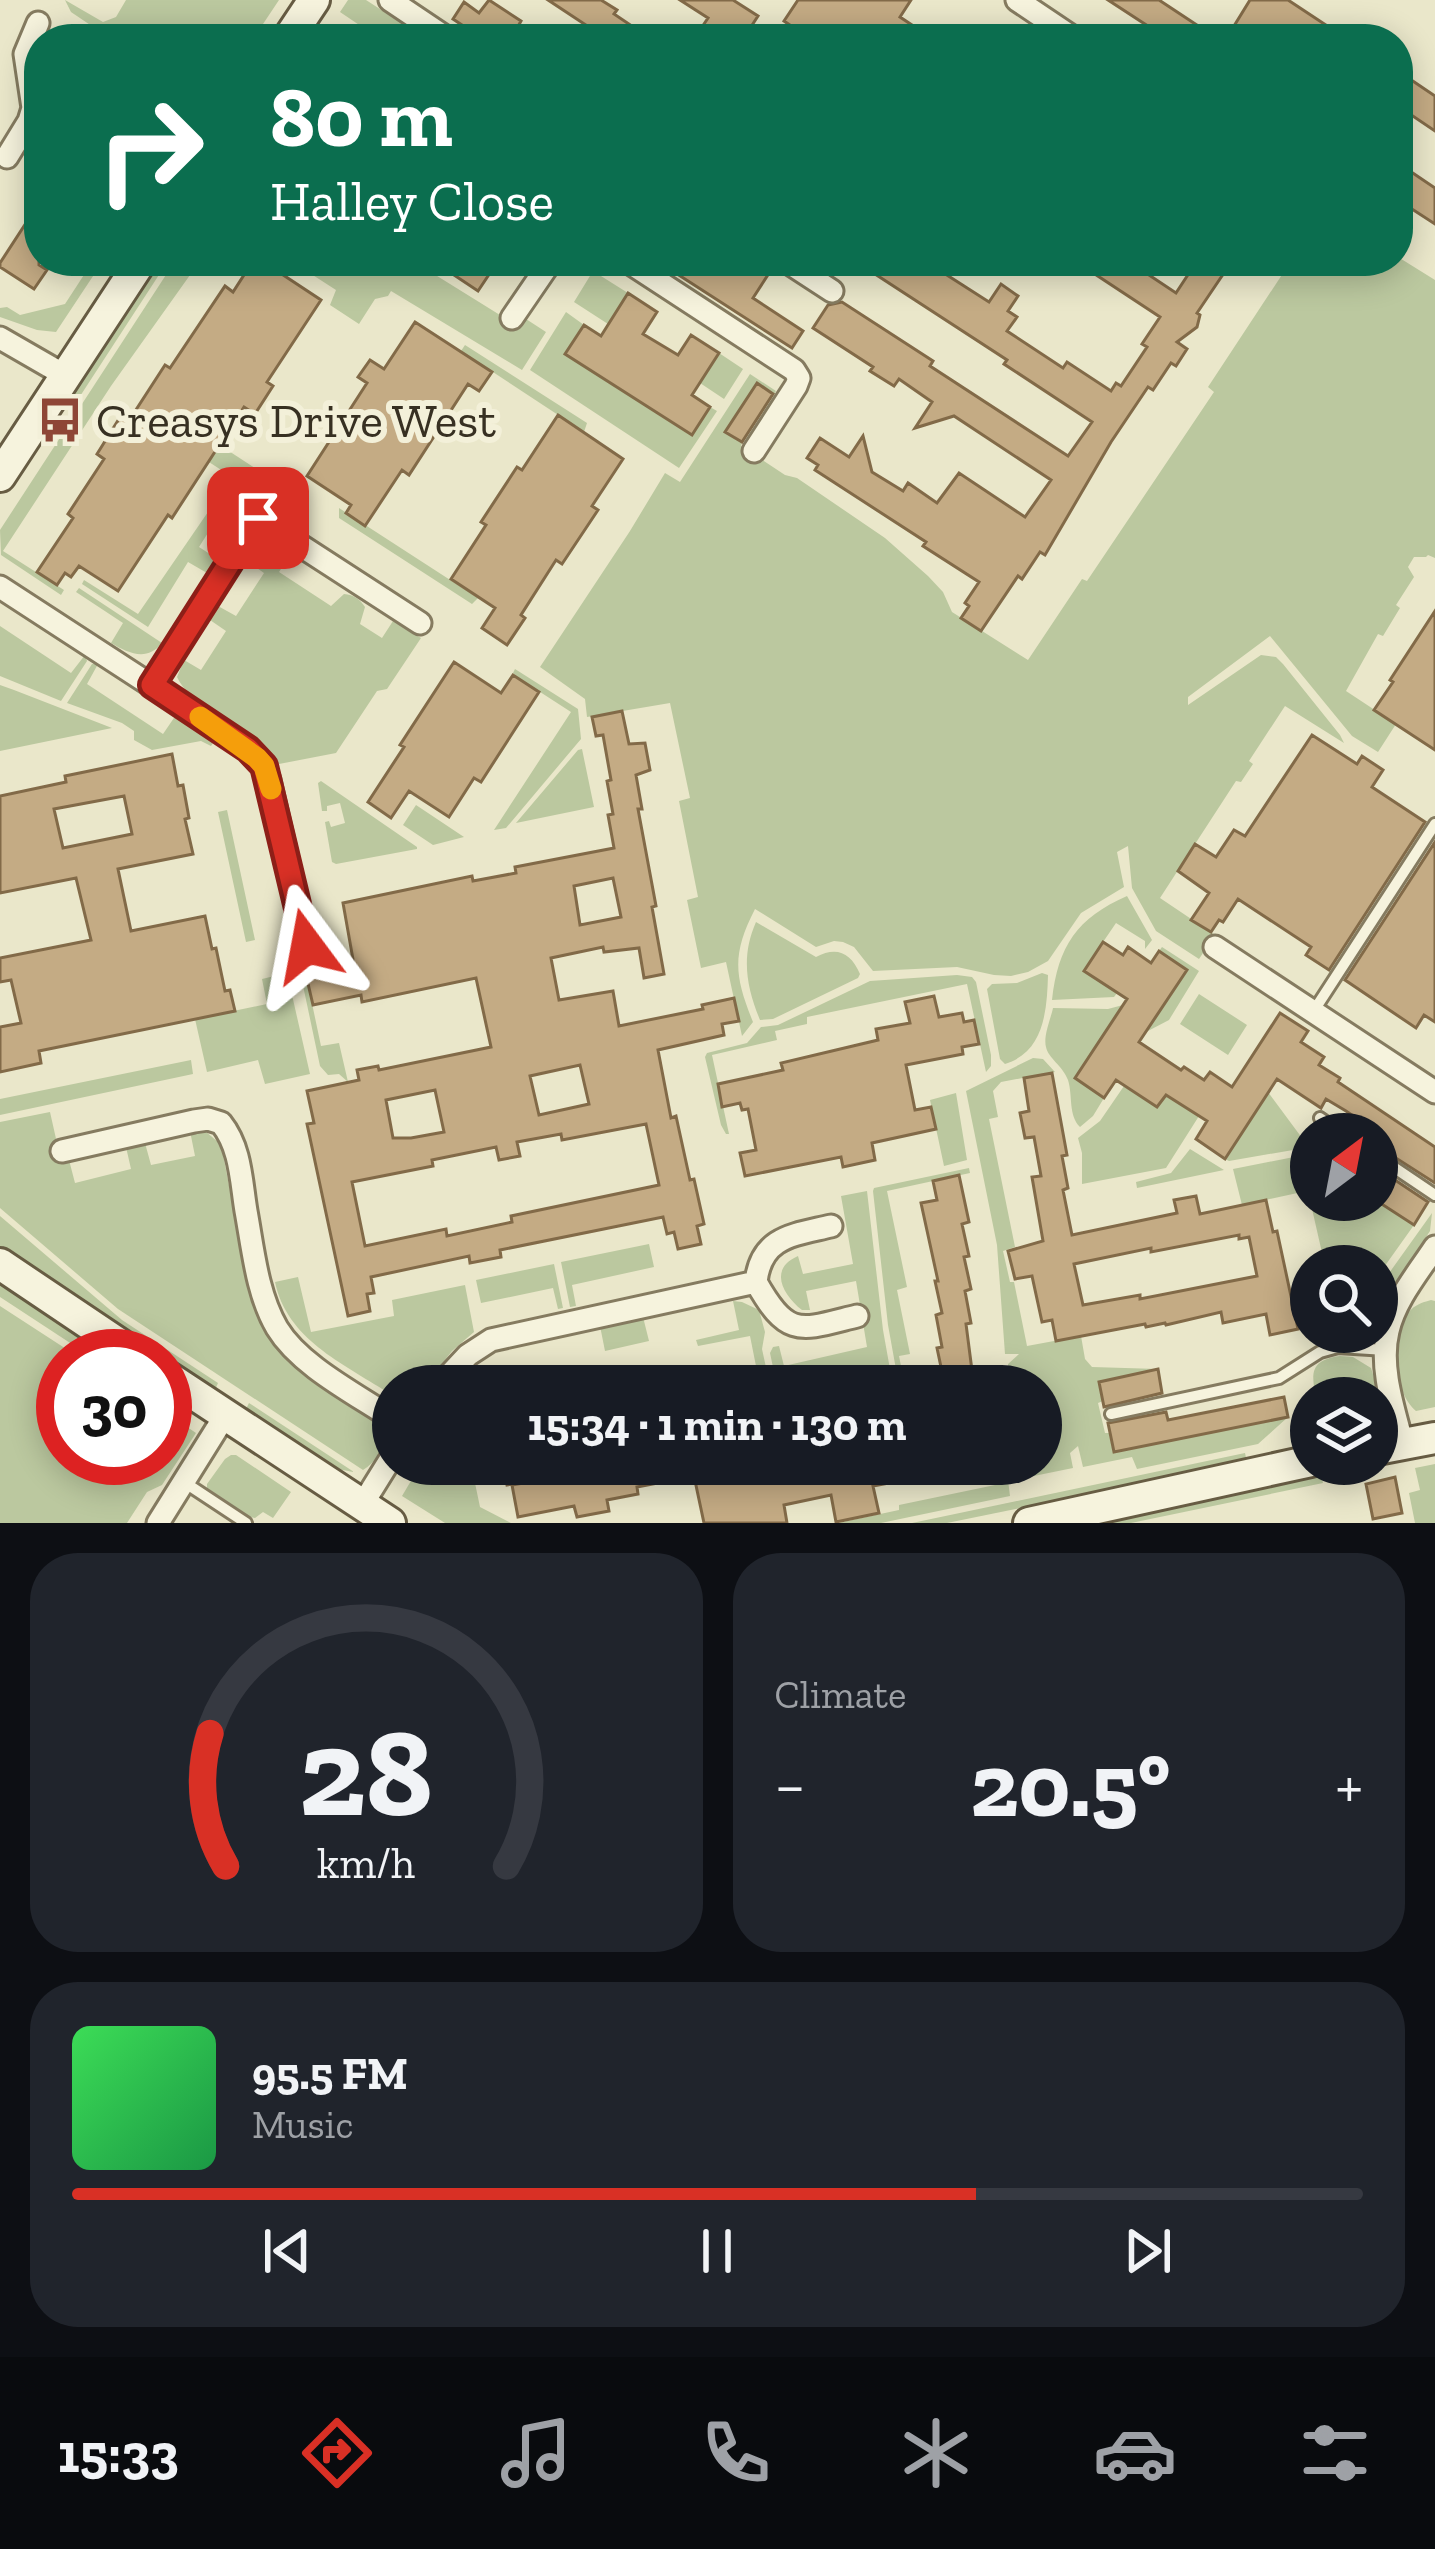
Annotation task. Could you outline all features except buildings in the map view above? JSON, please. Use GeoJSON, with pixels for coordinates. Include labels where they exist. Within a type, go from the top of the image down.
{"type":"FeatureCollection","features":[{"type":"Feature","properties":{"kind":"street"},"geometry":{"type":"LineString","coordinates":[[390,0],[426,24]]}},
{"type":"Feature","properties":{"kind":"street"},"geometry":{"type":"LineString","coordinates":[[1017,0],[1053,24]]}},
{"type":"Feature","properties":{"kind":"street"},"geometry":{"type":"LineString","coordinates":[[2,160],[24,128]]}},
{"type":"Feature","properties":{"kind":"street"},"geometry":{"type":"LineString","coordinates":[[0,476],[131,276]]}},
{"type":"Feature","properties":{"kind":"street"},"geometry":{"type":"LineString","coordinates":[[512,318],[541,276]]}},
{"type":"Feature","properties":{"kind":"street"},"geometry":{"type":"LineString","coordinates":[[650,276],[794,370],[799,378],[754,452]]}},
{"type":"Feature","properties":{"kind":"street"},"geometry":{"type":"LineString","coordinates":[[809,276],[832,291]]}},
{"type":"Feature","properties":{"kind":"street"},"geometry":{"type":"LineString","coordinates":[[0,338],[66,376]]}},
{"type":"Feature","properties":{"kind":"street"},"geometry":{"type":"LineString","coordinates":[[152,685],[258,518],[420,623]]}},
{"type":"Feature","properties":{"kind":"street"},"geometry":{"type":"LineString","coordinates":[[0,587],[248,749],[264,766],[307,946]]}},
{"type":"Feature","properties":{"kind":"street"},"geometry":{"type":"LineString","coordinates":[[1215,947],[1435,1092]]}},
{"type":"Feature","properties":{"kind":"street"},"geometry":{"type":"LineString","coordinates":[[62,1151],[194,1121],[221,1123],[235,1145],[262,1293],[274,1324],[305,1359],[372,1405]]}},
{"type":"Feature","properties":{"kind":"street"},"geometry":{"type":"LineString","coordinates":[[831,1226],[772,1244],[756,1282],[783,1321],[795,1328],[857,1316]]}},
{"type":"Feature","properties":{"kind":"street"},"geometry":{"type":"LineString","coordinates":[[1398,1310],[1427,1276],[1435,1247]]}},
{"type":"Feature","properties":{"kind":"street"},"geometry":{"type":"LineString","coordinates":[[0,1264],[97,1329]]}},
{"type":"Feature","properties":{"kind":"street"},"geometry":{"type":"LineString","coordinates":[[459,1365],[491,1340],[756,1282]]}},
{"type":"Feature","properties":{"kind":"street"},"geometry":{"type":"LineString","coordinates":[[192,1392],[390,1523]]}},
{"type":"Feature","properties":{"kind":"street"},"geometry":{"type":"LineString","coordinates":[[192,1469],[226,1414]]}},
{"type":"Feature","properties":{"kind":"street"},"geometry":{"type":"LineString","coordinates":[[1398,1445],[1435,1438]]}},
{"type":"Feature","properties":{"kind":"street"},"geometry":{"type":"LineString","coordinates":[[1029,1523],[1290,1466]]}},
{"type":"Feature","properties":{"kind":"street"},"geometry":{"type":"LineString","coordinates":[[158,1523],[182,1485]]}},
{"type":"Feature","properties":{"kind":"street"},"geometry":{"type":"LineString","coordinates":[[362,1505],[374,1485]]}},
{"type":"Feature","properties":{"kind":"lane"},"geometry":{"type":"LineString","coordinates":[[258,518],[284,479]]}},
{"type":"Feature","properties":{"kind":"lane"},"geometry":{"type":"LineString","coordinates":[[1313,1012],[1435,824]]}},
{"type":"Feature","properties":{"kind":"lane"},"geometry":{"type":"LineString","coordinates":[[1398,1170],[1435,1195]]}},
{"type":"Feature","properties":{"kind":"lane"},"geometry":{"type":"LineString","coordinates":[[1111,1414],[1280,1378],[1320,1353]]}},
{"type":"Feature","properties":{"kind":"lane"},"geometry":{"type":"LineString","coordinates":[[189,1485],[246,1523]]}},
{"type":"Feature","properties":{"kind":"lane"},"geometry":{"type":"LineString","coordinates":[[212,1523],[222,1507]]}},
{"type":"Feature","properties":{"kind":"green space"},"geometry":{"type":"Polygon","coordinates":[[[65,0],[103,22],[116,17],[126,0],[279,0],[263,24],[89,24],[71,12],[65,0]]]}},
{"type":"Feature","properties":{"kind":"green space"},"geometry":{"type":"Polygon","coordinates":[[[348,0],[366,0],[403,24],[358,24],[340,12],[348,0]]]}},
{"type":"Feature","properties":{"kind":"green space"},"geometry":{"type":"Polygon","coordinates":[[[1413,266],[1435,280],[1435,558],[1414,557],[1408,567],[1414,577],[1396,605],[1400,608],[1383,636],[1378,634],[1346,691],[1396,724],[1378,752],[1352,736],[1270,636],[1188,697],[1188,705],[1261,655],[1276,657],[1344,743],[1285,706],[1249,761],[1253,764],[1241,782],[1236,781],[1160,898],[1215,935],[1199,959],[1156,931],[1132,888],[1128,846],[1117,852],[1124,887],[1081,913],[1048,961],[1011,976],[957,967],[873,971],[854,947],[834,941],[816,947],[755,909],[739,952],[739,977],[753,1022],[742,1036],[726,962],[701,968],[687,900],[698,897],[679,801],[690,798],[670,703],[587,717],[585,699],[540,667],[665,473],[680,482],[750,374],[776,391],[758,384],[726,432],[885,538],[943,592],[952,612],[1028,660],[1214,392],[1208,387],[1281,276],[1413,276],[1413,266]]]}},
{"type":"Feature","properties":{"kind":"green space"},"geometry":{"type":"Polygon","coordinates":[[[83,276],[93,276],[56,332],[0,317],[0,308],[20,315],[65,304],[83,276]]]}},
{"type":"Feature","properties":{"kind":"green space"},"geometry":{"type":"Polygon","coordinates":[[[148,276],[158,276],[73,407],[66,402],[148,276]]]}},
{"type":"Feature","properties":{"kind":"green space"},"geometry":{"type":"Polygon","coordinates":[[[165,276],[189,276],[3,551],[64,590],[61,595],[1,555],[0,530],[165,276]]]}},
{"type":"Feature","properties":{"kind":"green space"},"geometry":{"type":"Polygon","coordinates":[[[314,276],[437,276],[521,328],[526,319],[546,332],[522,370],[391,291],[375,299],[359,324],[330,305],[336,290],[314,276]]]}},
{"type":"Feature","properties":{"kind":"green space"},"geometry":{"type":"Polygon","coordinates":[[[590,276],[601,276],[628,293],[608,324],[574,302],[590,276]]]}},
{"type":"Feature","properties":{"kind":"green space"},"geometry":{"type":"Polygon","coordinates":[[[566,312],[584,325],[566,354],[692,435],[710,407],[717,411],[679,468],[530,370],[566,312]]]}},
{"type":"Feature","properties":{"kind":"green space"},"geometry":{"type":"Polygon","coordinates":[[[465,345],[587,423],[584,432],[461,351],[465,345]]]}},
{"type":"Feature","properties":{"kind":"green space"},"geometry":{"type":"Polygon","coordinates":[[[719,353],[743,369],[724,399],[700,383],[719,353]]]}},
{"type":"Feature","properties":{"kind":"green space"},"geometry":{"type":"Polygon","coordinates":[[[186,423],[270,478],[261,493],[241,481],[199,547],[216,558],[207,573],[188,562],[148,627],[82,584],[84,580],[138,614],[232,477],[172,438],[186,423]]]}},
{"type":"Feature","properties":{"kind":"green space"},"geometry":{"type":"Polygon","coordinates":[[[339,508],[478,598],[472,604],[339,518],[339,508]]]}},
{"type":"Feature","properties":{"kind":"green space"},"geometry":{"type":"Polygon","coordinates":[[[269,545],[290,555],[279,572],[331,606],[344,594],[359,600],[365,607],[360,624],[382,638],[393,621],[421,638],[387,689],[377,691],[336,753],[279,764],[255,740],[197,701],[177,677],[184,660],[201,670],[226,631],[210,620],[218,606],[236,616],[264,573],[247,561],[255,550],[269,545]]]}},
{"type":"Feature","properties":{"kind":"green space"},"geometry":{"type":"Polygon","coordinates":[[[79,588],[162,643],[144,654],[111,643],[123,623],[76,592],[79,588]]]}},
{"type":"Feature","properties":{"kind":"green space"},"geometry":{"type":"Polygon","coordinates":[[[0,626],[71,673],[85,655],[87,661],[61,701],[0,676],[0,626]]]}},
{"type":"Feature","properties":{"kind":"green space"},"geometry":{"type":"Polygon","coordinates":[[[92,664],[98,664],[87,684],[163,734],[176,715],[215,740],[211,746],[201,741],[152,750],[134,740],[134,731],[122,723],[67,703],[92,664]]]}},
{"type":"Feature","properties":{"kind":"green space"},"geometry":{"type":"Polygon","coordinates":[[[515,669],[578,709],[581,739],[506,828],[494,830],[571,712],[520,679],[515,669]]]}},
{"type":"Feature","properties":{"kind":"green space"},"geometry":{"type":"Polygon","coordinates":[[[0,685],[14,690],[112,728],[0,751],[0,685]]]}},
{"type":"Feature","properties":{"kind":"green space"},"geometry":{"type":"Polygon","coordinates":[[[582,749],[594,807],[516,823],[578,750],[582,749]]]}},
{"type":"Feature","properties":{"kind":"green space"},"geometry":{"type":"Polygon","coordinates":[[[321,781],[417,849],[332,862],[325,822],[331,827],[345,823],[340,803],[322,811],[321,781]]]}},
{"type":"Feature","properties":{"kind":"green space"},"geometry":{"type":"Polygon","coordinates":[[[416,805],[464,837],[433,845],[403,825],[416,805]]]}},
{"type":"Feature","properties":{"kind":"green space"},"geometry":{"type":"Polygon","coordinates":[[[227,810],[255,940],[246,942],[218,812],[227,810]]]}},
{"type":"Feature","properties":{"kind":"green space"},"geometry":{"type":"Polygon","coordinates":[[[1127,896],[1152,940],[1145,949],[1145,941],[1116,923],[1084,970],[1117,993],[1114,997],[1052,1000],[1059,964],[1073,936],[1095,914],[1127,896]]]}},
{"type":"Feature","properties":{"kind":"green space"},"geometry":{"type":"Polygon","coordinates":[[[756,922],[816,957],[842,953],[856,967],[858,978],[773,1019],[760,1020],[747,971],[756,922]]]}},
{"type":"Feature","properties":{"kind":"green space"},"geometry":{"type":"Polygon","coordinates":[[[1162,947],[1199,971],[1169,1020],[1146,1032],[1186,970],[1159,951],[1162,947]]]}},
{"type":"Feature","properties":{"kind":"green space"},"geometry":{"type":"Polygon","coordinates":[[[287,973],[310,1074],[265,1084],[258,1060],[207,1072],[195,1019],[267,1004],[262,979],[287,973]]]}},
{"type":"Feature","properties":{"kind":"green space"},"geometry":{"type":"Polygon","coordinates":[[[306,975],[321,1046],[339,1043],[348,1082],[339,1074],[328,1075],[320,1066],[301,976],[306,975]]]}},
{"type":"Feature","properties":{"kind":"green space"},"geometry":{"type":"Polygon","coordinates":[[[957,975],[976,982],[991,1055],[986,1072],[967,984],[807,1017],[807,1024],[775,1031],[777,1040],[712,1055],[726,1134],[707,1053],[747,1043],[761,1027],[778,1025],[870,981],[957,975]]]}},
{"type":"Feature","properties":{"kind":"green space"},"geometry":{"type":"Polygon","coordinates":[[[1048,975],[1041,1028],[1028,1050],[1005,1064],[1000,1059],[987,989],[1048,975]]]}},
{"type":"Feature","properties":{"kind":"green space"},"geometry":{"type":"Polygon","coordinates":[[[1199,994],[1247,1025],[1228,1055],[1180,1024],[1199,994]]]}},
{"type":"Feature","properties":{"kind":"green space"},"geometry":{"type":"Polygon","coordinates":[[[1123,1005],[1075,1078],[1104,1098],[1080,1127],[1072,1111],[1068,1080],[1046,1047],[1053,1008],[1123,1005]]]}},
{"type":"Feature","properties":{"kind":"green space"},"geometry":{"type":"Polygon","coordinates":[[[1033,1058],[1043,1059],[1055,1072],[1001,1082],[993,1091],[998,1117],[989,1119],[1015,1247],[1003,1251],[1027,1346],[1081,1336],[1085,1359],[1092,1367],[1158,1369],[1099,1382],[1103,1401],[1098,1403],[1113,1452],[1288,1417],[1258,1444],[1137,1469],[1132,1457],[1083,1467],[1078,1446],[1070,1453],[1073,1468],[1062,1470],[1062,1365],[1008,1365],[1019,1354],[1005,1354],[997,1245],[966,1091],[1033,1058]]]}},
{"type":"Feature","properties":{"kind":"green space"},"geometry":{"type":"Polygon","coordinates":[[[191,1060],[193,1074],[0,1115],[0,1099],[191,1060]]]}},
{"type":"Feature","properties":{"kind":"green space"},"geometry":{"type":"Polygon","coordinates":[[[1124,1086],[1157,1107],[1166,1095],[1199,1116],[1166,1168],[1082,1184],[1078,1138],[1100,1121],[1124,1086]]]}},
{"type":"Feature","properties":{"kind":"green space"},"geometry":{"type":"Polygon","coordinates":[[[1268,1092],[1290,1122],[1290,1151],[1225,1159],[1268,1092]]]}},
{"type":"Feature","properties":{"kind":"green space"},"geometry":{"type":"Polygon","coordinates":[[[956,1093],[967,1160],[944,1166],[930,1100],[956,1093]]]}},
{"type":"Feature","properties":{"kind":"green space"},"geometry":{"type":"Polygon","coordinates":[[[50,1112],[61,1161],[69,1160],[75,1183],[131,1169],[126,1147],[145,1143],[151,1165],[195,1156],[190,1131],[205,1131],[218,1142],[249,1289],[268,1332],[372,1415],[370,1465],[363,1470],[192,1358],[192,1329],[148,1329],[118,1309],[0,1208],[0,1122],[50,1112]]]}},
{"type":"Feature","properties":{"kind":"green space"},"geometry":{"type":"Polygon","coordinates":[[[1190,1149],[1224,1170],[1137,1188],[1136,1182],[1171,1173],[1190,1149]]]}},
{"type":"Feature","properties":{"kind":"green space"},"geometry":{"type":"Polygon","coordinates":[[[1290,1158],[1290,1195],[1242,1205],[1233,1169],[1290,1158]]]}},
{"type":"Feature","properties":{"kind":"green space"},"geometry":{"type":"Polygon","coordinates":[[[969,1168],[970,1173],[887,1191],[907,1287],[897,1290],[910,1354],[899,1356],[901,1365],[895,1365],[888,1325],[874,1188],[969,1168]]]}},
{"type":"Feature","properties":{"kind":"green space"},"geometry":{"type":"Polygon","coordinates":[[[867,1191],[889,1365],[788,1365],[867,1347],[856,1281],[806,1291],[810,1310],[802,1310],[789,1297],[782,1282],[783,1268],[798,1256],[803,1274],[853,1264],[841,1196],[867,1191]]]}},
{"type":"Feature","properties":{"kind":"green space"},"geometry":{"type":"Polygon","coordinates":[[[1432,1213],[1430,1231],[1398,1280],[1398,1261],[1432,1213]]]}},
{"type":"Feature","properties":{"kind":"green space"},"geometry":{"type":"Polygon","coordinates":[[[1398,1214],[1414,1225],[1398,1247],[1320,1245],[1315,1221],[1398,1221],[1398,1214]]]}},
{"type":"Feature","properties":{"kind":"green space"},"geometry":{"type":"Polygon","coordinates":[[[0,1216],[136,1329],[122,1329],[0,1249],[0,1216]]]}},
{"type":"Feature","properties":{"kind":"green space"},"geometry":{"type":"Polygon","coordinates":[[[649,1244],[654,1267],[572,1285],[576,1306],[570,1307],[561,1262],[649,1244]]]}},
{"type":"Feature","properties":{"kind":"green space"},"geometry":{"type":"Polygon","coordinates":[[[554,1264],[563,1308],[558,1309],[553,1288],[481,1303],[476,1280],[554,1264]]]}},
{"type":"Feature","properties":{"kind":"green space"},"geometry":{"type":"Polygon","coordinates":[[[298,1277],[311,1332],[394,1316],[392,1300],[465,1285],[474,1332],[441,1365],[372,1365],[372,1383],[304,1334],[281,1302],[275,1282],[298,1277]]]}},
{"type":"Feature","properties":{"kind":"green space"},"geometry":{"type":"Polygon","coordinates":[[[0,1283],[69,1329],[49,1329],[0,1297],[0,1283]]]}},
{"type":"Feature","properties":{"kind":"green space"},"geometry":{"type":"Polygon","coordinates":[[[733,1301],[759,1310],[765,1365],[756,1365],[750,1336],[698,1346],[696,1340],[739,1330],[733,1301]]]}},
{"type":"Feature","properties":{"kind":"green space"},"geometry":{"type":"Polygon","coordinates":[[[1435,1301],[1435,1407],[1416,1411],[1403,1392],[1396,1353],[1401,1326],[1417,1305],[1435,1301]]]}},
{"type":"Feature","properties":{"kind":"green space"},"geometry":{"type":"Polygon","coordinates":[[[0,1306],[36,1329],[36,1485],[162,1485],[147,1492],[127,1523],[0,1523],[0,1306]]]}},
{"type":"Feature","properties":{"kind":"green space"},"geometry":{"type":"Polygon","coordinates":[[[643,1317],[649,1341],[605,1351],[600,1326],[643,1317]]]}},
{"type":"Feature","properties":{"kind":"green space"},"geometry":{"type":"Polygon","coordinates":[[[779,1346],[784,1365],[773,1365],[770,1353],[779,1346]]]}},
{"type":"Feature","properties":{"kind":"green space"},"geometry":{"type":"Polygon","coordinates":[[[1353,1357],[1371,1368],[1374,1377],[1314,1377],[1323,1361],[1353,1357]]]}},
{"type":"Feature","properties":{"kind":"green space"},"geometry":{"type":"Polygon","coordinates":[[[192,1366],[218,1383],[215,1390],[192,1375],[192,1366]]]}},
{"type":"Feature","properties":{"kind":"green space"},"geometry":{"type":"Polygon","coordinates":[[[249,1403],[354,1472],[331,1468],[245,1411],[249,1403]]]}},
{"type":"Feature","properties":{"kind":"green space"},"geometry":{"type":"Polygon","coordinates":[[[1245,1453],[1247,1462],[947,1523],[912,1523],[1245,1453]]]}},
{"type":"Feature","properties":{"kind":"green space"},"geometry":{"type":"Polygon","coordinates":[[[231,1455],[291,1492],[273,1518],[263,1512],[250,1517],[207,1488],[231,1455]]]}},
{"type":"Feature","properties":{"kind":"green space"},"geometry":{"type":"Polygon","coordinates":[[[1435,1464],[1435,1523],[1415,1523],[1409,1493],[1420,1490],[1415,1468],[1435,1464]]]}},
{"type":"Feature","properties":{"kind":"green space"},"geometry":{"type":"Polygon","coordinates":[[[1290,1482],[1313,1485],[1131,1523],[1093,1523],[1290,1482]]]}},
{"type":"Feature","properties":{"kind":"green space"},"geometry":{"type":"Polygon","coordinates":[[[409,1485],[475,1485],[480,1507],[511,1523],[445,1523],[402,1496],[409,1485]]]}},
{"type":"Feature","properties":{"kind":"green space"},"geometry":{"type":"Polygon","coordinates":[[[1009,1485],[1010,1496],[881,1523],[838,1523],[899,1510],[899,1505],[1009,1485]]]}},
{"type":"Feature","properties":{"kind":"slow traffic"},"geometry":{"type":"LineString","coordinates":[[200,717],[257,758],[271,789]]}},
{"type":"Feature","properties":{"kind":"place","name":"Creasys Drive West"},"geometry":{"type":"Point","coordinates":[60,420]}},
{"type":"Feature","properties":{"kind":"route"},"geometry":{"type":"LineString","coordinates":[[258,518],[152,685],[248,749],[264,766],[307,946]]}}]}
